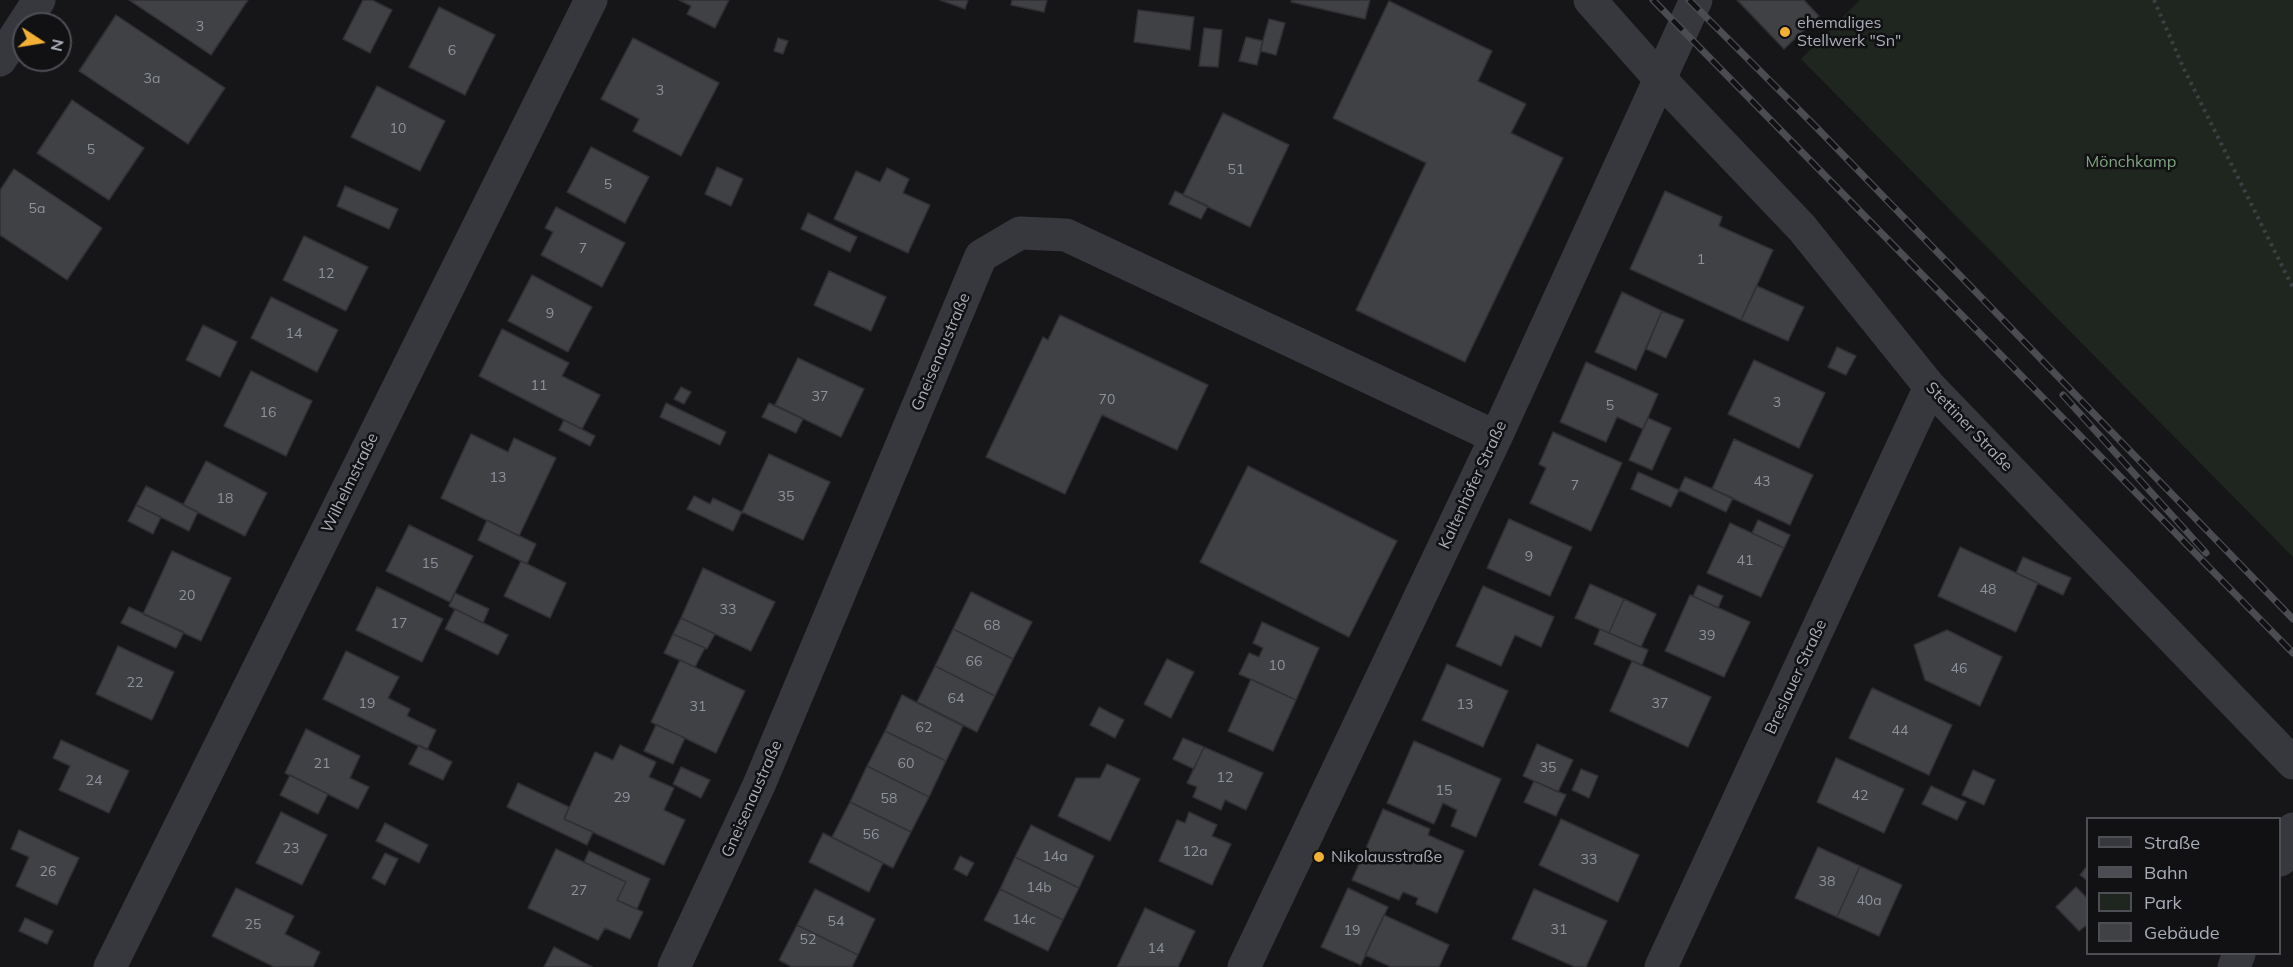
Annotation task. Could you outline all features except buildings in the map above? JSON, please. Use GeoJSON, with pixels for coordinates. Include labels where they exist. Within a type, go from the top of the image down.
{"type":"FeatureCollection","features":[{"type":"Feature","properties":{"kind":"street"},"geometry":{"type":"LineString","coordinates":[[0,60],[39,0]]}},
{"type":"Feature","properties":{"kind":"street","name":"Wilhelmstraße"},"geometry":{"type":"LineString","coordinates":[[110,967],[591,0]]}},
{"type":"Feature","properties":{"kind":"street"},"geometry":{"type":"LineString","coordinates":[[1590,0],[1660,79]]}},
{"type":"Feature","properties":{"kind":"street","name":"Kaltenhöfer Straße"},"geometry":{"type":"LineString","coordinates":[[1244,967],[1496,437],[1696,0]]}},
{"type":"Feature","properties":{"kind":"street","name":"Stettiner Straße"},"geometry":{"type":"LineString","coordinates":[[1660,79],[1802,228],[1930,387],[2293,763]]}},
{"type":"Feature","properties":{"kind":"street","name":"Gneisenaustraße"},"geometry":{"type":"LineString","coordinates":[[675,967],[759,785],[981,256],[1020,233],[1066,235],[1496,437]]}},
{"type":"Feature","properties":{"kind":"street","name":"Breslauer Straße"},"geometry":{"type":"LineString","coordinates":[[1661,967],[1930,387]]}},
{"type":"Feature","properties":{"kind":"street"},"geometry":{"type":"LineString","coordinates":[[2281,858],[2293,829]]}},
{"type":"Feature","properties":{"kind":"path"},"geometry":{"type":"LineString","coordinates":[[2154,0],[2183,67],[2293,288]]}},
{"type":"Feature","properties":{"kind":"green space","name":"Mönchkamp"},"geometry":{"type":"Polygon","coordinates":[[[1860,0],[2293,0],[2293,557],[1801,59],[1860,0]]]}},
{"type":"Feature","properties":{"kind":"railway"},"geometry":{"type":"LineString","coordinates":[[1653,0],[2293,653]]}},
{"type":"Feature","properties":{"kind":"railway"},"geometry":{"type":"LineString","coordinates":[[1689,0],[1817,128],[2293,619]]}},
{"type":"Feature","properties":{"kind":"railway"},"geometry":{"type":"LineString","coordinates":[[2063,395],[2206,553]]}},
{"type":"Feature","properties":{"kind":"place","name":"ehemaliges Stellwerk \"Sn\""},"geometry":{"type":"Point","coordinates":[1785,32]}},
{"type":"Feature","properties":{"kind":"place","name":"Nikolausstraße"},"geometry":{"type":"Point","coordinates":[1319,857]}}]}
